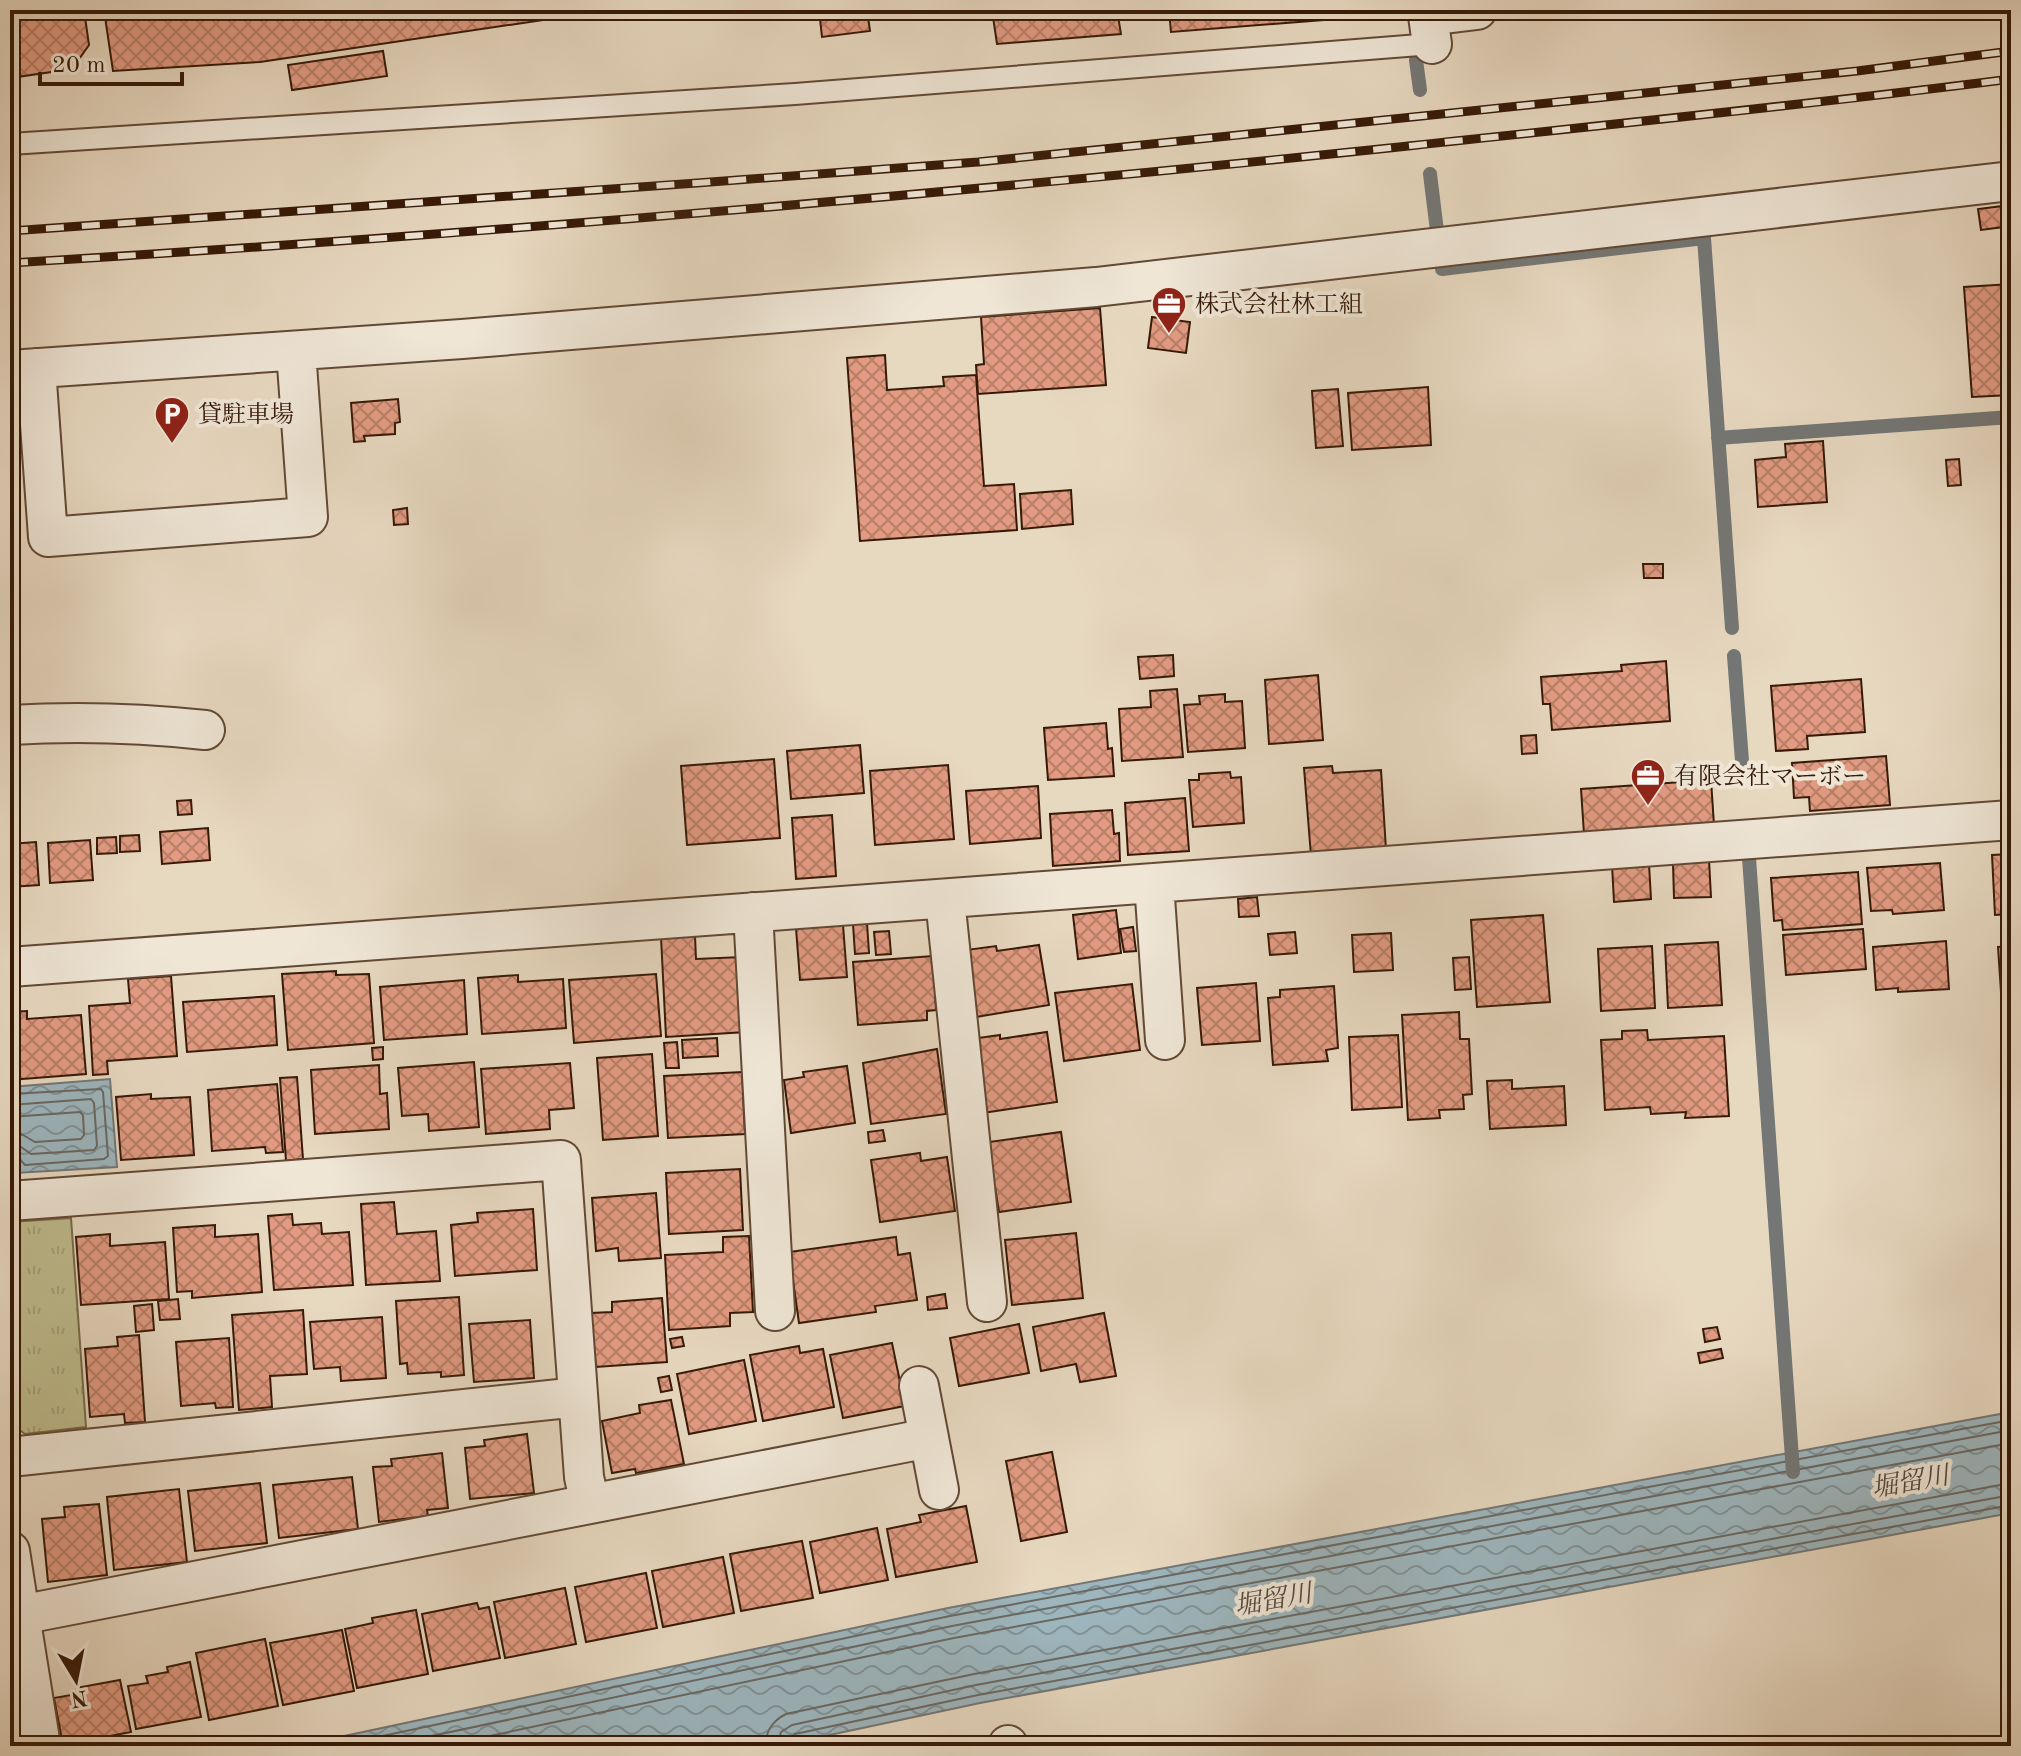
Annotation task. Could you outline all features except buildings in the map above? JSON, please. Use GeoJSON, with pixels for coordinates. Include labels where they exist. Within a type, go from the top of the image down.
{"type":"FeatureCollection","features":[{"type":"Feature","properties":{"kind":"street"},"geometry":{"type":"LineString","coordinates":[[1432,44],[1428,16],[1477,10]]}},
{"type":"Feature","properties":{"kind":"street"},"geometry":{"type":"LineString","coordinates":[[296,351],[308,517],[48,537],[23,369],[478,338],[1096,287],[2011,181]]}},
{"type":"Feature","properties":{"kind":"street"},"geometry":{"type":"LineString","coordinates":[[10,725],[155,725],[205,730]]}},
{"type":"Feature","properties":{"kind":"street"},"geometry":{"type":"LineString","coordinates":[[10,967],[2011,820]]}},
{"type":"Feature","properties":{"kind":"street"},"geometry":{"type":"LineString","coordinates":[[1154,883],[1165,1040]]}},
{"type":"Feature","properties":{"kind":"street"},"geometry":{"type":"LineString","coordinates":[[945,899],[987,1302]]}},
{"type":"Feature","properties":{"kind":"street"},"geometry":{"type":"LineString","coordinates":[[753,912],[775,1311]]}},
{"type":"Feature","properties":{"kind":"street"},"geometry":{"type":"LineString","coordinates":[[10,1201],[561,1160],[584,1477],[590,1504]]}},
{"type":"Feature","properties":{"kind":"street"},"geometry":{"type":"LineString","coordinates":[[919,1386],[939,1490]]}},
{"type":"Feature","properties":{"kind":"street"},"geometry":{"type":"LineString","coordinates":[[10,1457],[578,1397]]}},
{"type":"Feature","properties":{"kind":"street"},"geometry":{"type":"LineString","coordinates":[[20,1615],[929,1438]]}},
{"type":"Feature","properties":{"kind":"street"},"geometry":{"type":"LineString","coordinates":[[10,1551],[41,1746]]}},
{"type":"Feature","properties":{"kind":"lane"},"geometry":{"type":"LineString","coordinates":[[10,144],[795,94],[1432,44]]}},
{"type":"Feature","properties":{"kind":"green space"},"geometry":{"type":"Polygon","coordinates":[[[71,1218],[86,1427],[25,1434],[13,1425],[10,1391],[10,1222],[71,1218]]]}},
{"type":"Feature","properties":{"kind":"water"},"geometry":{"type":"Polygon","coordinates":[[[110,1079],[117,1167],[15,1173],[10,1087],[110,1079]]]}},
{"type":"Feature","properties":{"kind":"water","name":"堀留川"},"geometry":{"type":"Polygon","coordinates":[[[2011,1412],[2011,1513],[980,1703],[778,1746],[297,1746],[948,1608],[2011,1412]]]}},
{"type":"Feature","properties":{"kind":"waterway"},"geometry":{"type":"LineString","coordinates":[[1416,60],[1420,90]]}},
{"type":"Feature","properties":{"kind":"waterway"},"geometry":{"type":"LineString","coordinates":[[1430,174],[1437,231]]}},
{"type":"Feature","properties":{"kind":"waterway"},"geometry":{"type":"LineString","coordinates":[[1442,267],[1704,238],[1732,628]]}},
{"type":"Feature","properties":{"kind":"waterway"},"geometry":{"type":"LineString","coordinates":[[1718,438],[2011,417]]}},
{"type":"Feature","properties":{"kind":"waterway"},"geometry":{"type":"LineString","coordinates":[[1734,656],[1742,761]]}},
{"type":"Feature","properties":{"kind":"waterway"},"geometry":{"type":"LineString","coordinates":[[1749,858],[1793,1472]]}},
{"type":"Feature","properties":{"kind":"railway"},"geometry":{"type":"LineString","coordinates":[[10,231],[978,162],[1857,71],[2011,51]]}},
{"type":"Feature","properties":{"kind":"railway"},"geometry":{"type":"LineString","coordinates":[[10,263],[532,227],[879,197],[1399,147],[2011,79]]}},
{"type":"Feature","properties":{"kind":"place","name":"株式会社林工組"},"geometry":{"type":"Point","coordinates":[1169,335]}},
{"type":"Feature","properties":{"kind":"place","name":"貸駐車場"},"geometry":{"type":"Point","coordinates":[172,445]}},
{"type":"Feature","properties":{"kind":"place","name":"有限会社マーボー"},"geometry":{"type":"Point","coordinates":[1648,807]}}]}
